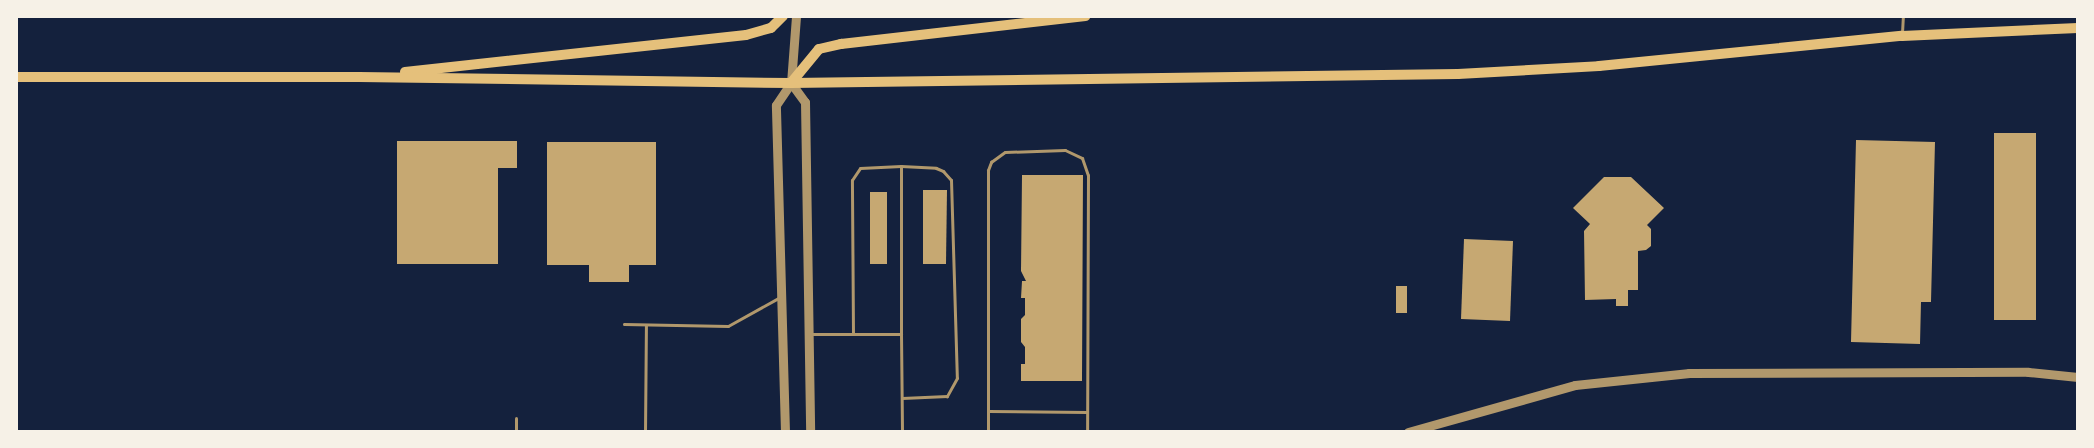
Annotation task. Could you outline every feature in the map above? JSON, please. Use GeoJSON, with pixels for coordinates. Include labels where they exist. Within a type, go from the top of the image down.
{"type":"FeatureCollection","features":[{"type":"Feature","properties":{"kind":"main road"},"geometry":{"type":"LineString","coordinates":[[359,77],[746,35],[771,28],[783,16]]}},
{"type":"Feature","properties":{"kind":"main road"},"geometry":{"type":"LineString","coordinates":[[791,83],[819,49],[841,44],[1085,16]]}},
{"type":"Feature","properties":{"kind":"main road"},"geometry":{"type":"LineString","coordinates":[[16,77],[359,77],[791,83],[1458,74],[1599,66],[1902,36],[2078,28]]}},
{"type":"Feature","properties":{"kind":"street"},"geometry":{"type":"LineString","coordinates":[[785,432],[776,105],[791,83],[796,16]]}},
{"type":"Feature","properties":{"kind":"street"},"geometry":{"type":"LineString","coordinates":[[791,83],[805,102],[810,432]]}},
{"type":"Feature","properties":{"kind":"street"},"geometry":{"type":"LineString","coordinates":[[1408,432],[1575,385],[1689,373],[2028,372],[2078,377]]}},
{"type":"Feature","properties":{"kind":"lane"},"geometry":{"type":"LineString","coordinates":[[1902,36],[1903,16]]}},
{"type":"Feature","properties":{"kind":"lane"},"geometry":{"type":"LineString","coordinates":[[988,432],[988,170],[992,162],[1005,152],[1064,150],[1082,158],[1088,175],[1087,432]]}},
{"type":"Feature","properties":{"kind":"lane"},"geometry":{"type":"LineString","coordinates":[[853,334],[852,180],[860,168],[901,166],[936,168],[943,171],[951,180],[957,378],[948,396],[902,398]]}},
{"type":"Feature","properties":{"kind":"lane"},"geometry":{"type":"LineString","coordinates":[[901,166],[902,432]]}},
{"type":"Feature","properties":{"kind":"lane"},"geometry":{"type":"LineString","coordinates":[[624,324],[728,326],[780,297]]}},
{"type":"Feature","properties":{"kind":"lane"},"geometry":{"type":"LineString","coordinates":[[645,432],[646,325]]}},
{"type":"Feature","properties":{"kind":"lane"},"geometry":{"type":"LineString","coordinates":[[808,334],[902,334]]}},
{"type":"Feature","properties":{"kind":"lane"},"geometry":{"type":"LineString","coordinates":[[988,411],[1087,412]]}},
{"type":"Feature","properties":{"kind":"lane"},"geometry":{"type":"LineString","coordinates":[[516,418],[516,432]]}},
{"type":"Feature","properties":{"kind":"building"},"geometry":{"type":"Polygon","coordinates":[[[1994,133],[2036,133],[2036,320],[1994,320],[1994,133]]]}},
{"type":"Feature","properties":{"kind":"building"},"geometry":{"type":"Polygon","coordinates":[[[1856,140],[1935,142],[1931,302],[1921,302],[1920,344],[1851,342],[1856,140]]]}},
{"type":"Feature","properties":{"kind":"building"},"geometry":{"type":"Polygon","coordinates":[[[397,141],[517,141],[517,168],[498,168],[498,264],[397,264],[397,141]]]}},
{"type":"Feature","properties":{"kind":"building"},"geometry":{"type":"Polygon","coordinates":[[[547,142],[656,142],[656,265],[629,265],[629,282],[589,282],[589,265],[547,265],[547,142]]]}},
{"type":"Feature","properties":{"kind":"building"},"geometry":{"type":"Polygon","coordinates":[[[1022,175],[1083,175],[1082,381],[1021,381],[1021,364],[1025,364],[1025,347],[1021,342],[1021,319],[1025,315],[1025,298],[1021,298],[1022,281],[1026,281],[1021,271],[1022,175]]]}},
{"type":"Feature","properties":{"kind":"building"},"geometry":{"type":"Polygon","coordinates":[[[1604,177],[1631,177],[1664,208],[1647,225],[1651,229],[1651,246],[1646,250],[1638,251],[1638,290],[1628,290],[1628,306],[1616,306],[1616,299],[1585,300],[1584,231],[1590,224],[1573,208],[1604,177]]]}},
{"type":"Feature","properties":{"kind":"building"},"geometry":{"type":"Polygon","coordinates":[[[923,190],[947,190],[946,264],[923,264],[923,190]]]}},
{"type":"Feature","properties":{"kind":"building"},"geometry":{"type":"Polygon","coordinates":[[[870,192],[887,192],[887,264],[870,264],[870,192]]]}},
{"type":"Feature","properties":{"kind":"building"},"geometry":{"type":"Polygon","coordinates":[[[1464,239],[1513,241],[1510,321],[1461,319],[1464,239]]]}},
{"type":"Feature","properties":{"kind":"building"},"geometry":{"type":"Polygon","coordinates":[[[1396,286],[1407,286],[1407,313],[1396,313],[1396,286]]]}}]}
